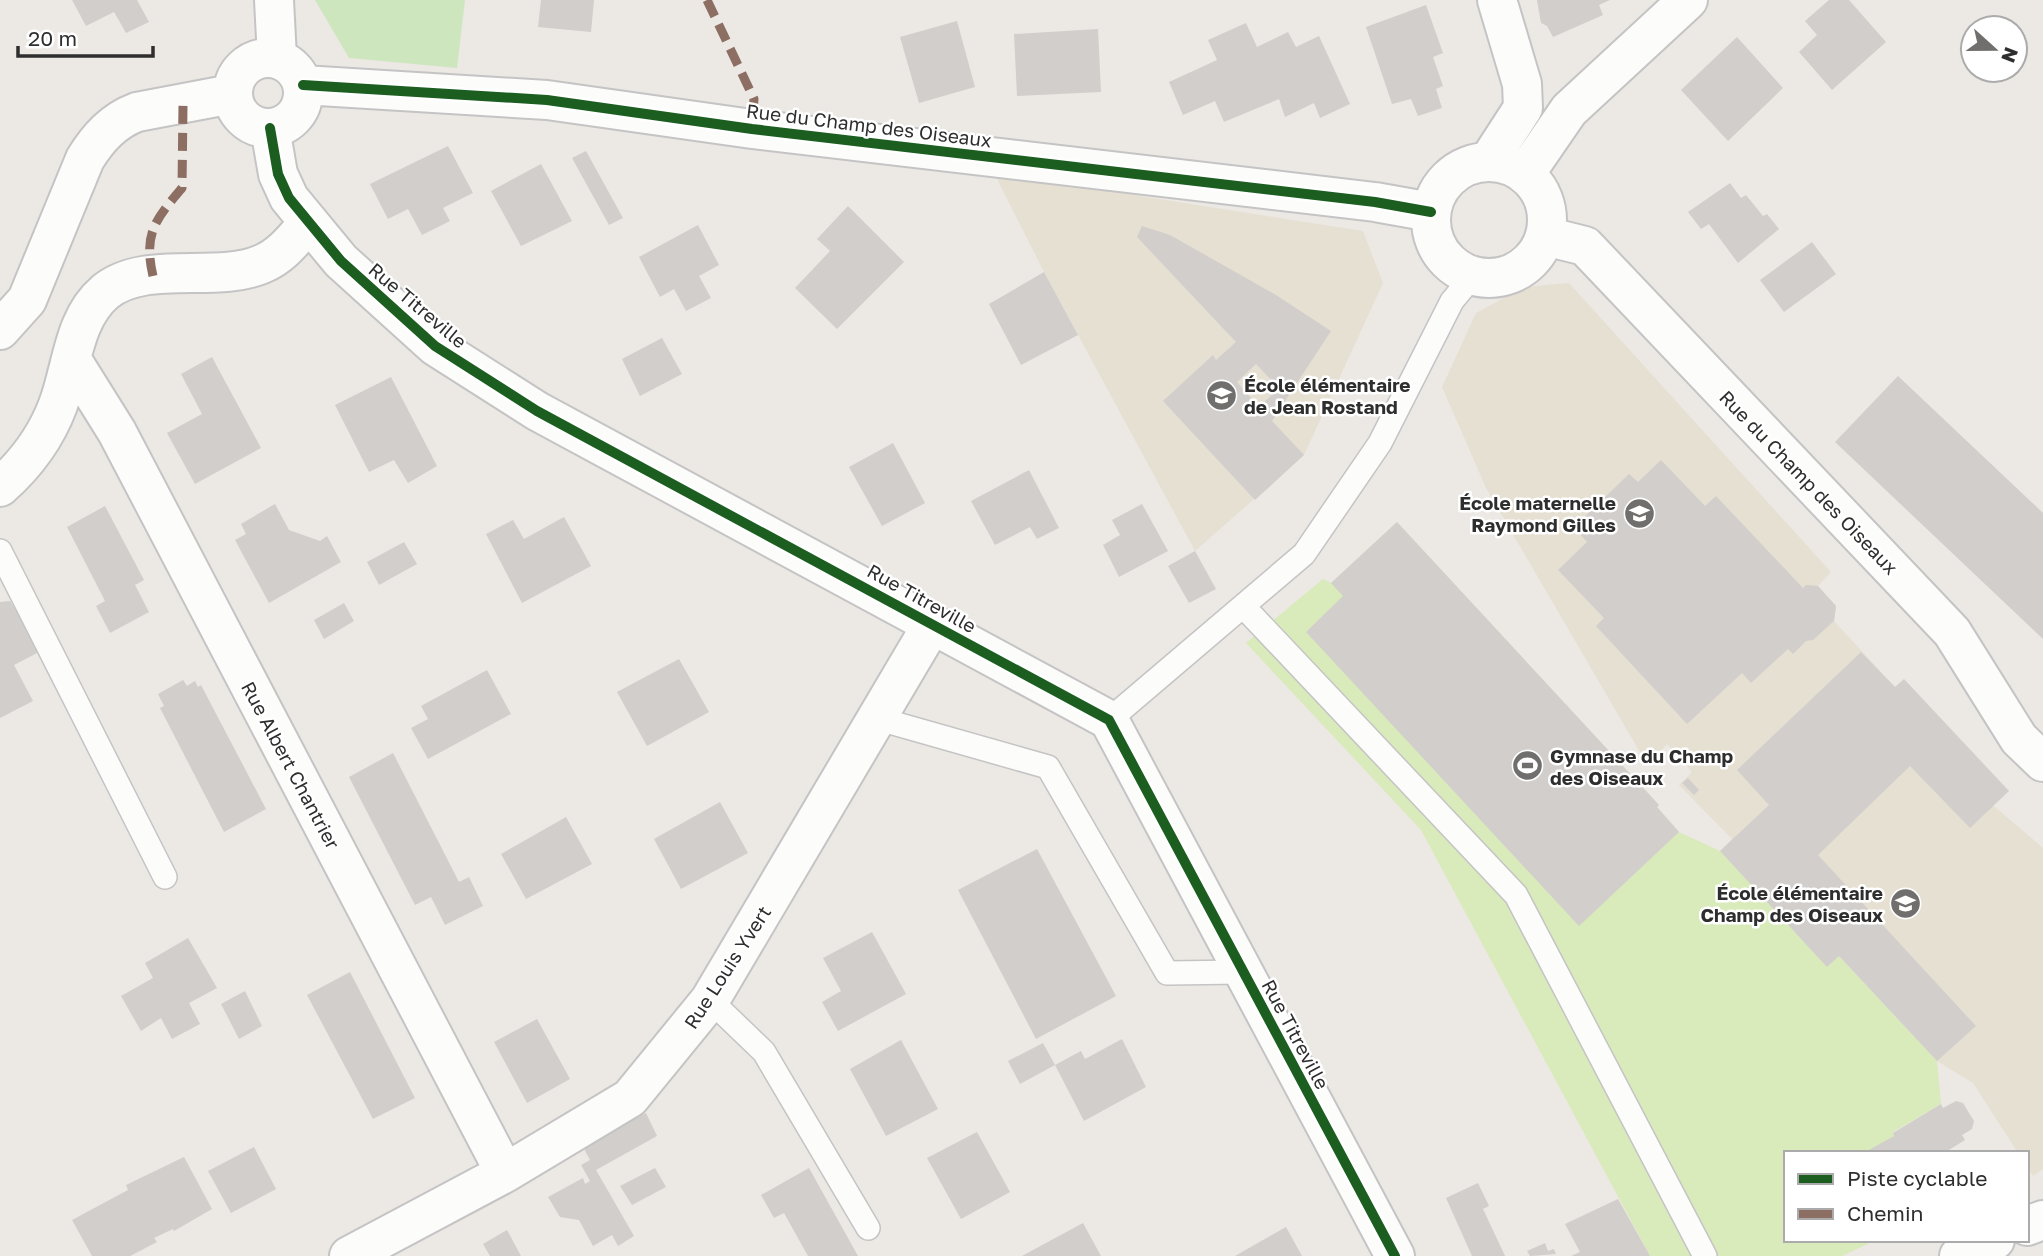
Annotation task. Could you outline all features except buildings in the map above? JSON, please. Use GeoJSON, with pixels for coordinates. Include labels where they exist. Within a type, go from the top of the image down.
{"type":"FeatureCollection","features":[{"type":"Feature","properties":{"kind":"street"},"geometry":{"type":"LineString","coordinates":[[274,0],[277,58]]}},
{"type":"Feature","properties":{"kind":"street"},"geometry":{"type":"LineString","coordinates":[[1489,162],[1523,108],[1522,84],[1497,0]]}},
{"type":"Feature","properties":{"kind":"street"},"geometry":{"type":"LineString","coordinates":[[1525,174],[1569,110],[1688,0]]}},
{"type":"Feature","properties":{"kind":"street"},"geometry":{"type":"LineString","coordinates":[[277,58],[293,68],[303,85],[299,108],[292,118],[270,128],[248,123],[234,105],[234,83],[246,65],[255,59],[277,58]]}},
{"type":"Feature","properties":{"kind":"street","name":"Rue du Champ des Oiseaux"},"geometry":{"type":"LineString","coordinates":[[303,85],[547,100],[752,130],[1375,202],[1431,212]]}},
{"type":"Feature","properties":{"kind":"street"},"geometry":{"type":"LineString","coordinates":[[0,330],[27,300],[85,159],[98,139],[122,119],[137,112],[232,94]]}},
{"type":"Feature","properties":{"kind":"street","name":"Rue Titreville"},"geometry":{"type":"LineString","coordinates":[[270,128],[278,174],[289,198],[341,261],[383,302],[467,369],[537,411],[1109,720],[1395,1256]]}},
{"type":"Feature","properties":{"kind":"street"},"geometry":{"type":"LineString","coordinates":[[1489,162],[1508,164],[1525,174],[1537,187],[1545,202],[1545,236],[1538,253],[1525,266],[1509,275],[1491,279],[1472,277],[1457,270],[1435,244],[1431,212],[1435,195],[1457,171],[1489,162]]}},
{"type":"Feature","properties":{"kind":"street"},"geometry":{"type":"LineString","coordinates":[[0,487],[30,456],[43,436],[58,406],[81,324],[91,306],[107,290],[153,276],[231,271],[260,265],[280,254],[309,222]]}},
{"type":"Feature","properties":{"kind":"street","name":"Rue du Champ des Oiseaux"},"geometry":{"type":"LineString","coordinates":[[1545,236],[1585,246],[1952,632],[2019,739],[2043,762]]}},
{"type":"Feature","properties":{"kind":"street","name":"Rue Albert Chantrier"},"geometry":{"type":"LineString","coordinates":[[72,360],[117,432],[505,1173]]}},
{"type":"Feature","properties":{"kind":"street","name":"Rue Louis Yvert"},"geometry":{"type":"LineString","coordinates":[[349,1256],[505,1173],[630,1098],[710,1000],[879,719],[933,623]]}},
{"type":"Feature","properties":{"kind":"street"},"geometry":{"type":"LineString","coordinates":[[1959,1256],[1990,1242]]}},
{"type":"Feature","properties":{"kind":"lane"},"geometry":{"type":"LineString","coordinates":[[1109,720],[1304,554],[1380,443],[1452,301],[1472,277]]}},
{"type":"Feature","properties":{"kind":"lane"},"geometry":{"type":"LineString","coordinates":[[0,551],[165,877]]}},
{"type":"Feature","properties":{"kind":"lane"},"geometry":{"type":"LineString","coordinates":[[1243,606],[1516,895],[1704,1256]]}},
{"type":"Feature","properties":{"kind":"lane"},"geometry":{"type":"LineString","coordinates":[[879,719],[1048,768],[1167,973],[1243,972]]}},
{"type":"Feature","properties":{"kind":"lane"},"geometry":{"type":"LineString","coordinates":[[710,1000],[764,1052],[868,1228]]}},
{"type":"Feature","properties":{"kind":"shaded area","name":"École élémentaire de Jean Rostand"},"geometry":{"type":"Polygon","coordinates":[[[994,173],[1363,231],[1383,283],[1304,455],[1195,551],[1044,272],[994,173]]]}},
{"type":"Feature","properties":{"kind":"shaded area"},"geometry":{"type":"Polygon","coordinates":[[[1569,283],[1831,572],[1818,586],[1836,606],[1834,621],[1895,687],[1994,806],[2043,848],[2043,1169],[2033,1176],[2029,1170],[2029,1151],[2017,1151],[1973,1083],[1937,1061],[1840,956],[1827,967],[1720,851],[1732,839],[1679,785],[1692,772],[1667,744],[1648,766],[1486,488],[1442,387],[1476,313],[1524,287],[1569,283]]]}},
{"type":"Feature","properties":{"kind":"green space"},"geometry":{"type":"Polygon","coordinates":[[[315,0],[465,0],[457,68],[349,58],[315,0]]]}},
{"type":"Feature","properties":{"kind":"green space"},"geometry":{"type":"Polygon","coordinates":[[[1397,522],[1659,805],[1657,807],[1679,832],[1720,851],[1827,967],[1839,956],[1937,1061],[1941,1104],[1893,1132],[1894,1136],[1870,1151],[1784,1151],[1784,1242],[1872,1242],[1842,1256],[1650,1256],[1421,830],[1246,643],[1323,579],[1331,583],[1397,522]]]}},
{"type":"Feature","properties":{"kind":"marked path"},"geometry":{"type":"LineString","coordinates":[[707,0],[754,99],[752,129]]}},
{"type":"Feature","properties":{"kind":"marked path"},"geometry":{"type":"LineString","coordinates":[[153,276],[150,261],[151,237],[159,218],[182,188],[183,105]]}},
{"type":"Feature","properties":{"kind":"cycle path"},"geometry":{"type":"LineString","coordinates":[[303,85],[547,100],[752,129],[1375,202],[1431,212]]}},
{"type":"Feature","properties":{"kind":"cycle path"},"geometry":{"type":"LineString","coordinates":[[270,128],[278,174],[289,198],[341,261],[435,346],[537,411],[1109,720],[1395,1256]]}},
{"type":"Feature","properties":{"kind":"place","name":"École élémentaire de Jean Rostand"},"geometry":{"type":"Point","coordinates":[1221,395]}},
{"type":"Feature","properties":{"kind":"place","name":"École maternelle Raymond Gilles"},"geometry":{"type":"Point","coordinates":[1639,513]}},
{"type":"Feature","properties":{"kind":"place","name":"Gymnase du Champ des Oiseaux"},"geometry":{"type":"Point","coordinates":[1527,766]}},
{"type":"Feature","properties":{"kind":"place","name":"École élémentaire Champ des Oiseaux"},"geometry":{"type":"Point","coordinates":[1906,903]}}]}
